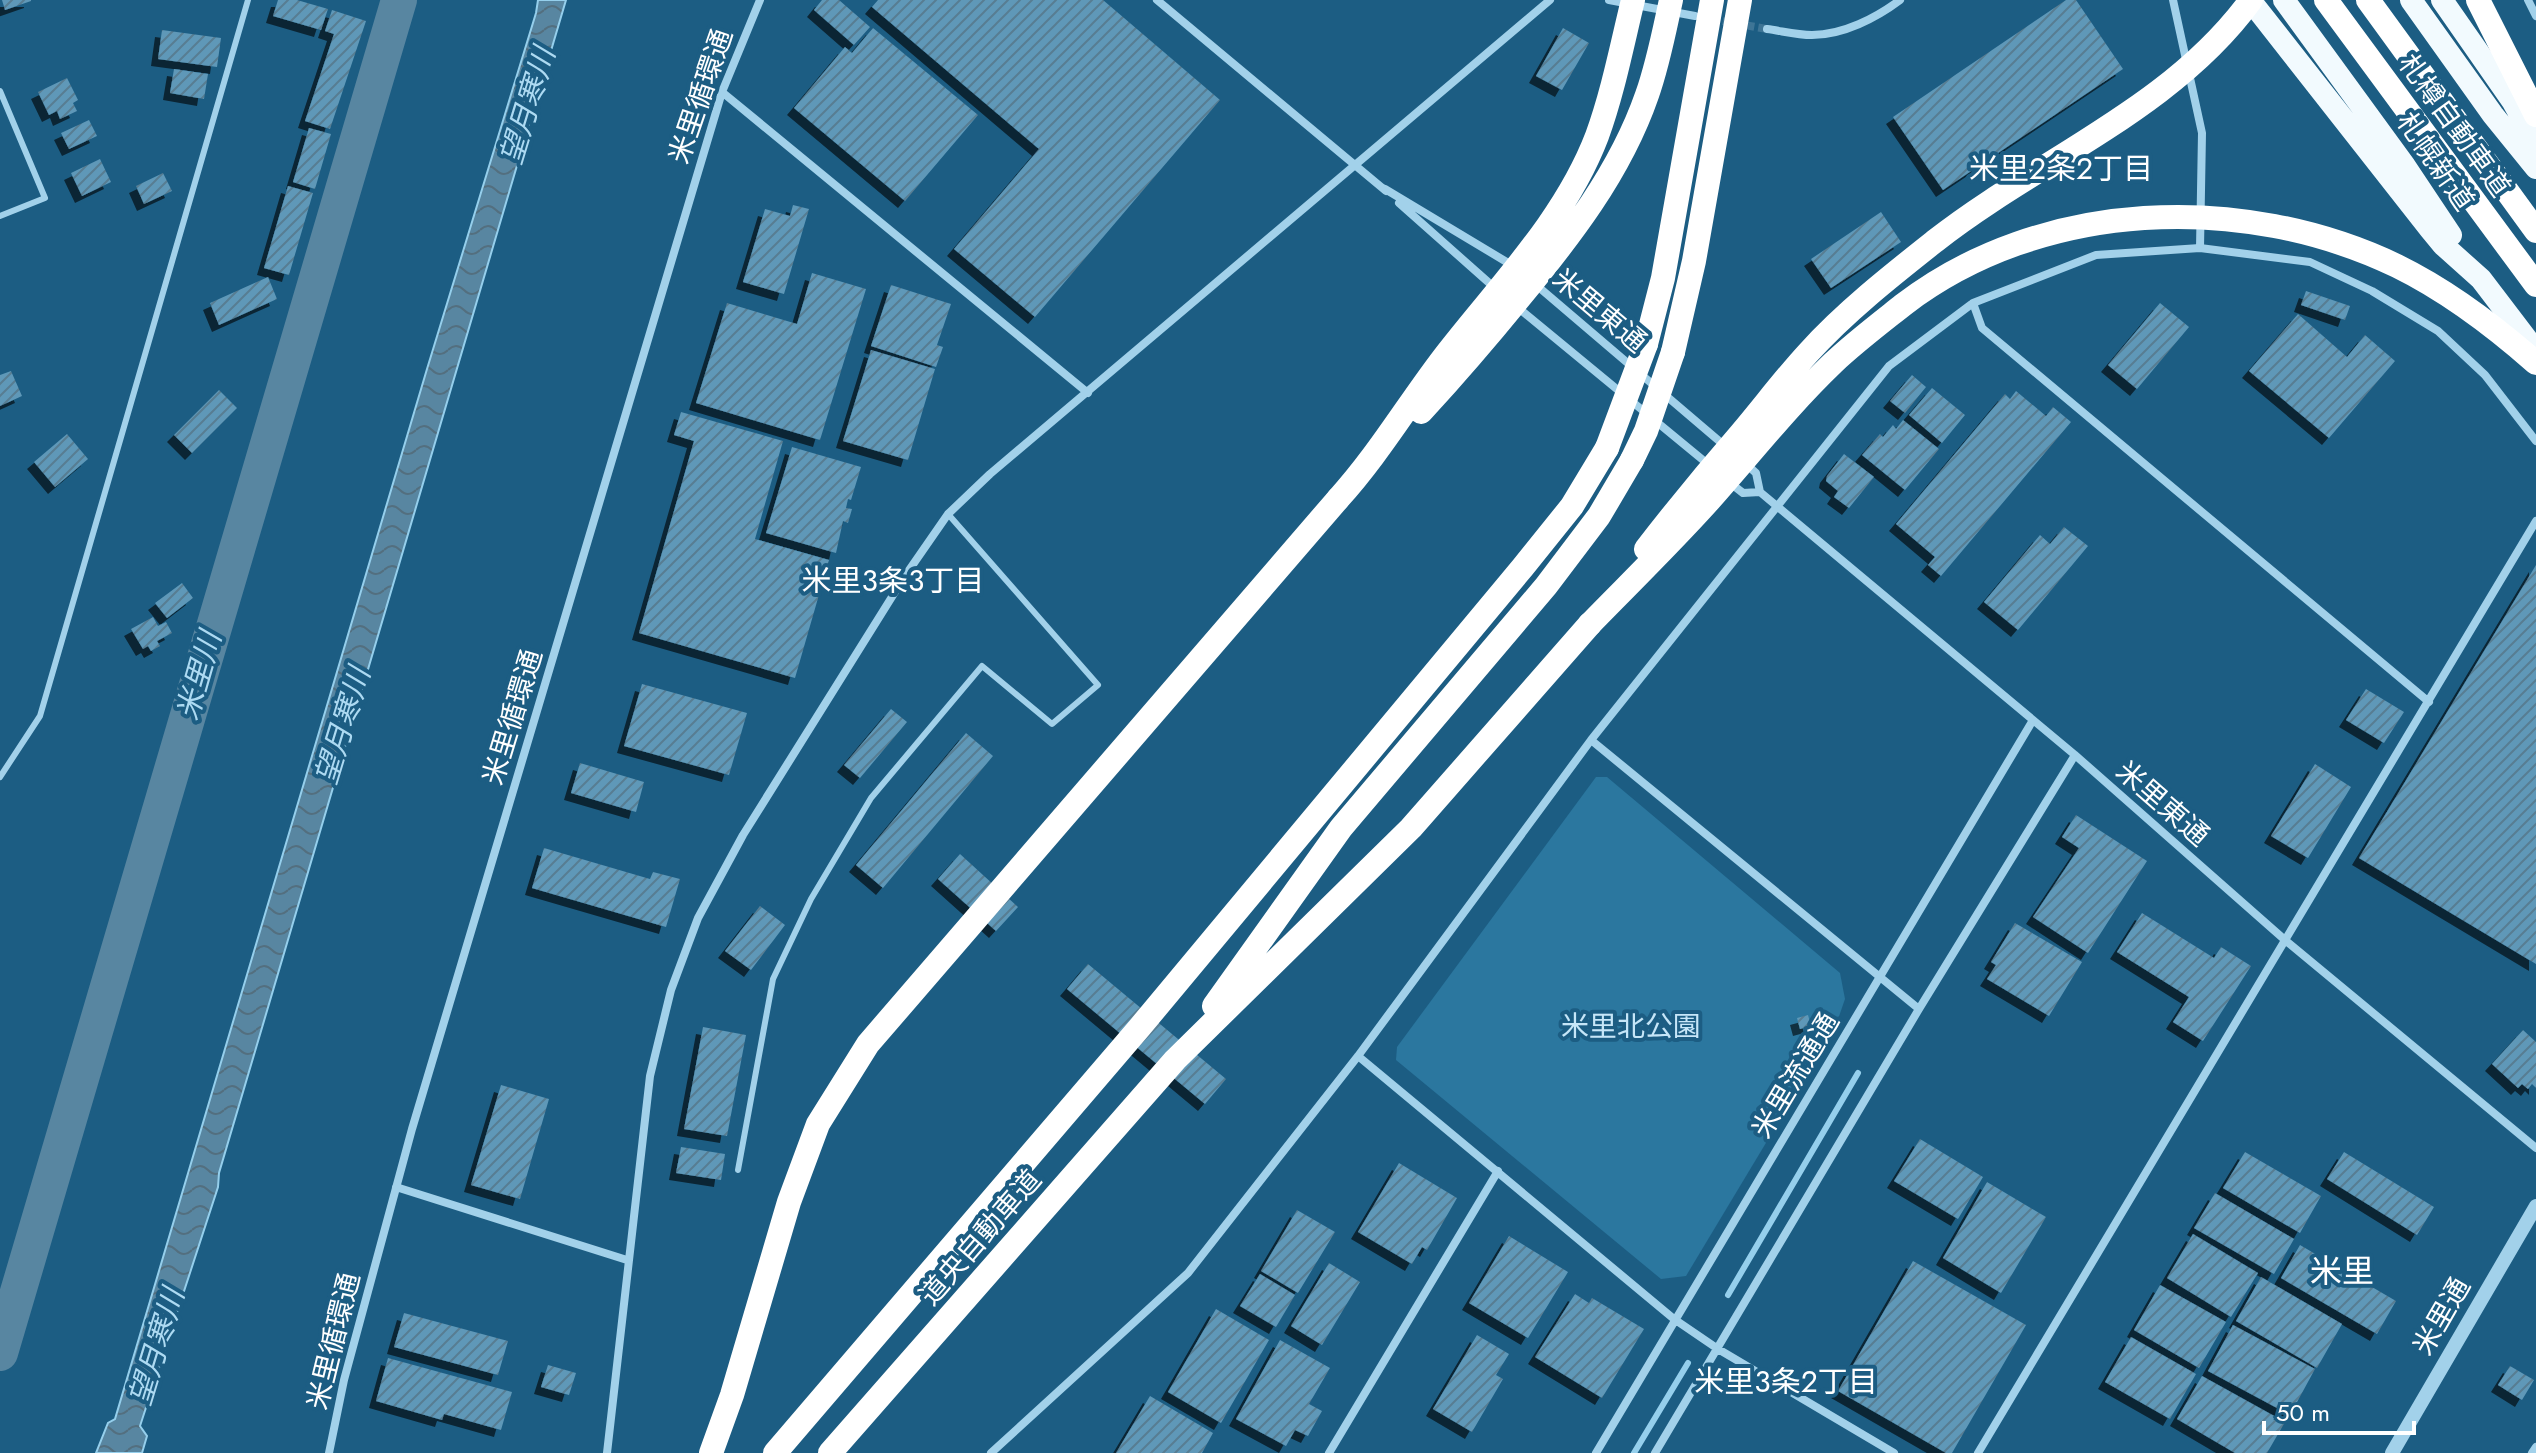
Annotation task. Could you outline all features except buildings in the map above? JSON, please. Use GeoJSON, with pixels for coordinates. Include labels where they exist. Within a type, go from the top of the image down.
{"type":"FeatureCollection","features":[{"type":"Feature","properties":{"kind":"highway"},"geometry":{"type":"LineString","coordinates":[[1358,477],[1444,358],[1539,238],[1571,187],[1596,138],[1633,0]]}},
{"type":"Feature","properties":{"kind":"highway"},"geometry":{"type":"LineString","coordinates":[[711,1453],[732,1395],[789,1202],[818,1124],[868,1044],[1338,499],[1459,371],[1553,258],[1595,199],[1624,147],[1647,96],[1671,0]]}},
{"type":"Feature","properties":{"kind":"highway"},"geometry":{"type":"LineString","coordinates":[[1175,1060],[1341,828],[1546,586],[1599,516],[1632,460],[1646,431],[1673,352],[1694,261],[1740,0]]}},
{"type":"Feature","properties":{"kind":"highway"},"geometry":{"type":"LineString","coordinates":[[1175,1060],[1411,828],[1590,624],[1668,520],[1809,351],[1871,294],[1937,240],[2127,114],[2178,75],[2226,31],[2251,0]]}},
{"type":"Feature","properties":{"kind":"highway","name":"札幌新道"},"geometry":{"type":"LineString","coordinates":[[2251,0],[2443,245],[2481,279]]}},
{"type":"Feature","properties":{"kind":"highway","name":"札幌新道"},"geometry":{"type":"LineString","coordinates":[[2284,0],[2405,166],[2481,279],[2536,351]]}},
{"type":"Feature","properties":{"kind":"highway","name":"札樽自動車道"},"geometry":{"type":"LineString","coordinates":[[2326,0],[2536,285]]}},
{"type":"Feature","properties":{"kind":"highway","name":"札樽自動車道"},"geometry":{"type":"LineString","coordinates":[[2368,0],[2536,231]]}},
{"type":"Feature","properties":{"kind":"highway"},"geometry":{"type":"LineString","coordinates":[[2411,0],[2493,115],[2536,168]]}},
{"type":"Feature","properties":{"kind":"highway"},"geometry":{"type":"LineString","coordinates":[[2442,0],[2513,102],[2536,143]]}},
{"type":"Feature","properties":{"kind":"highway"},"geometry":{"type":"LineString","coordinates":[[2478,0],[2536,115]]}},
{"type":"Feature","properties":{"kind":"highway"},"geometry":{"type":"LineString","coordinates":[[775,1453],[1140,1027],[1572,506],[1607,448],[1646,344],[1663,278],[1704,8]]}},
{"type":"Feature","properties":{"kind":"highway"},"geometry":{"type":"LineString","coordinates":[[1590,624],[1676,537],[1833,363],[1905,304],[1945,278],[2021,243],[2069,230],[2156,216],[2238,220],[2321,237],[2397,266],[2435,287],[2536,363]]}},
{"type":"Feature","properties":{"kind":"highway","name":"道央自動車道"},"geometry":{"type":"LineString","coordinates":[[830,1453],[1175,1060]]}},
{"type":"Feature","properties":{"kind":"street","name":"米里循環通"},"geometry":{"type":"LineString","coordinates":[[329,1453],[344,1380],[416,1113],[722,92],[760,0]]}},
{"type":"Feature","properties":{"kind":"street","name":"米里東通"},"geometry":{"type":"LineString","coordinates":[[1157,0],[1385,189],[1489,283],[1743,493],[1760,492]]}},
{"type":"Feature","properties":{"kind":"street"},"geometry":{"type":"LineString","coordinates":[[607,1453],[650,1076],[671,990],[698,918],[751,822],[905,576],[948,514],[990,474],[1550,0]]}},
{"type":"Feature","properties":{"kind":"street"},"geometry":{"type":"LineString","coordinates":[[1609,0],[1704,8]]}},
{"type":"Feature","properties":{"kind":"street"},"geometry":{"type":"LineString","coordinates":[[1767,29],[1813,35],[1842,30],[1879,16],[1900,0]]}},
{"type":"Feature","properties":{"kind":"street"},"geometry":{"type":"LineString","coordinates":[[2173,0],[2202,133],[2200,248]]}},
{"type":"Feature","properties":{"kind":"street"},"geometry":{"type":"LineString","coordinates":[[2528,0],[2536,16]]}},
{"type":"Feature","properties":{"kind":"street"},"geometry":{"type":"LineString","coordinates":[[722,92],[1088,393]]}},
{"type":"Feature","properties":{"kind":"street","name":"米里東通"},"geometry":{"type":"LineString","coordinates":[[1385,189],[1508,261],[1756,473],[1760,492],[2075,755],[2285,940],[2536,1148]]}},
{"type":"Feature","properties":{"kind":"street"},"geometry":{"type":"LineString","coordinates":[[991,1453],[1188,1273],[1358,1056],[1591,740],[1889,366],[1973,303],[2096,255],[2200,248],[2310,262],[2372,291],[2438,331],[2485,375],[2536,441]]}},
{"type":"Feature","properties":{"kind":"street"},"geometry":{"type":"LineString","coordinates":[[1973,303],[1982,328],[2429,702]]}},
{"type":"Feature","properties":{"kind":"street"},"geometry":{"type":"LineString","coordinates":[[1978,1453],[2536,521]]}},
{"type":"Feature","properties":{"kind":"street","name":"米里流通通"},"geometry":{"type":"LineString","coordinates":[[1596,1453],[2033,720]]}},
{"type":"Feature","properties":{"kind":"street"},"geometry":{"type":"LineString","coordinates":[[1591,740],[1919,1009]]}},
{"type":"Feature","properties":{"kind":"street"},"geometry":{"type":"LineString","coordinates":[[1655,1453],[1919,1009],[2075,755]]}},
{"type":"Feature","properties":{"kind":"street"},"geometry":{"type":"LineString","coordinates":[[1358,1056],[1674,1319],[1718,1349],[1894,1453]]}},
{"type":"Feature","properties":{"kind":"street"},"geometry":{"type":"LineString","coordinates":[[1329,1453],[1498,1171]]}},
{"type":"Feature","properties":{"kind":"street"},"geometry":{"type":"LineString","coordinates":[[396,1187],[627,1260]]}},
{"type":"Feature","properties":{"kind":"street","name":"米里通"},"geometry":{"type":"LineString","coordinates":[[2392,1453],[2536,1206]]}},
{"type":"Feature","properties":{"kind":"street"},"geometry":{"type":"LineString","coordinates":[[2532,1453],[2536,1447]]}},
{"type":"Feature","properties":{"kind":"lane"},"geometry":{"type":"LineString","coordinates":[[0,777],[40,716],[248,0]]}},
{"type":"Feature","properties":{"kind":"lane"},"geometry":{"type":"LineString","coordinates":[[0,91],[45,198],[0,216]]}},
{"type":"Feature","properties":{"kind":"lane"},"geometry":{"type":"LineString","coordinates":[[738,1170],[773,979],[811,899],[871,798],[982,666],[1052,724],[1098,685],[948,514]]}},
{"type":"Feature","properties":{"kind":"green space","name":"米里北公園"},"geometry":{"type":"Polygon","coordinates":[[[1596,777],[1607,777],[1840,973],[1845,999],[1835,1028],[1686,1276],[1661,1279],[1396,1060],[1397,1047],[1596,777]]]}},
{"type":"Feature","properties":{"kind":"water","name":"望月寒川"},"geometry":{"type":"Polygon","coordinates":[[[538,0],[566,0],[219,1173],[218,1187],[140,1426],[147,1436],[142,1453],[96,1453],[108,1423],[115,1419],[538,0]]]}},
{"type":"Feature","properties":{"kind":"waterway","name":"米里川"},"geometry":{"type":"LineString","coordinates":[[0,1353],[399,0]]}},
{"type":"Feature","properties":{"kind":"waterway"},"geometry":{"type":"LineString","coordinates":[[1728,1295],[1858,1073]]}},
{"type":"Feature","properties":{"kind":"waterway"},"geometry":{"type":"LineString","coordinates":[[1634,1453],[1688,1363]]}},
{"type":"Feature","properties":{"kind":"tunnel"},"geometry":{"type":"LineString","coordinates":[[1711,19],[1767,29]]}},
{"type":"Feature","properties":{"kind":"district","name":"米里2条2丁目"},"geometry":{"type":"Point","coordinates":[2061,169]}},
{"type":"Feature","properties":{"kind":"district","name":"米里3条3丁目"},"geometry":{"type":"Point","coordinates":[893,581]}},
{"type":"Feature","properties":{"kind":"district","name":"米里"},"geometry":{"type":"Point","coordinates":[2342,1271]}},
{"type":"Feature","properties":{"kind":"district","name":"米里3条2丁目"},"geometry":{"type":"Point","coordinates":[1786,1382]}}]}
